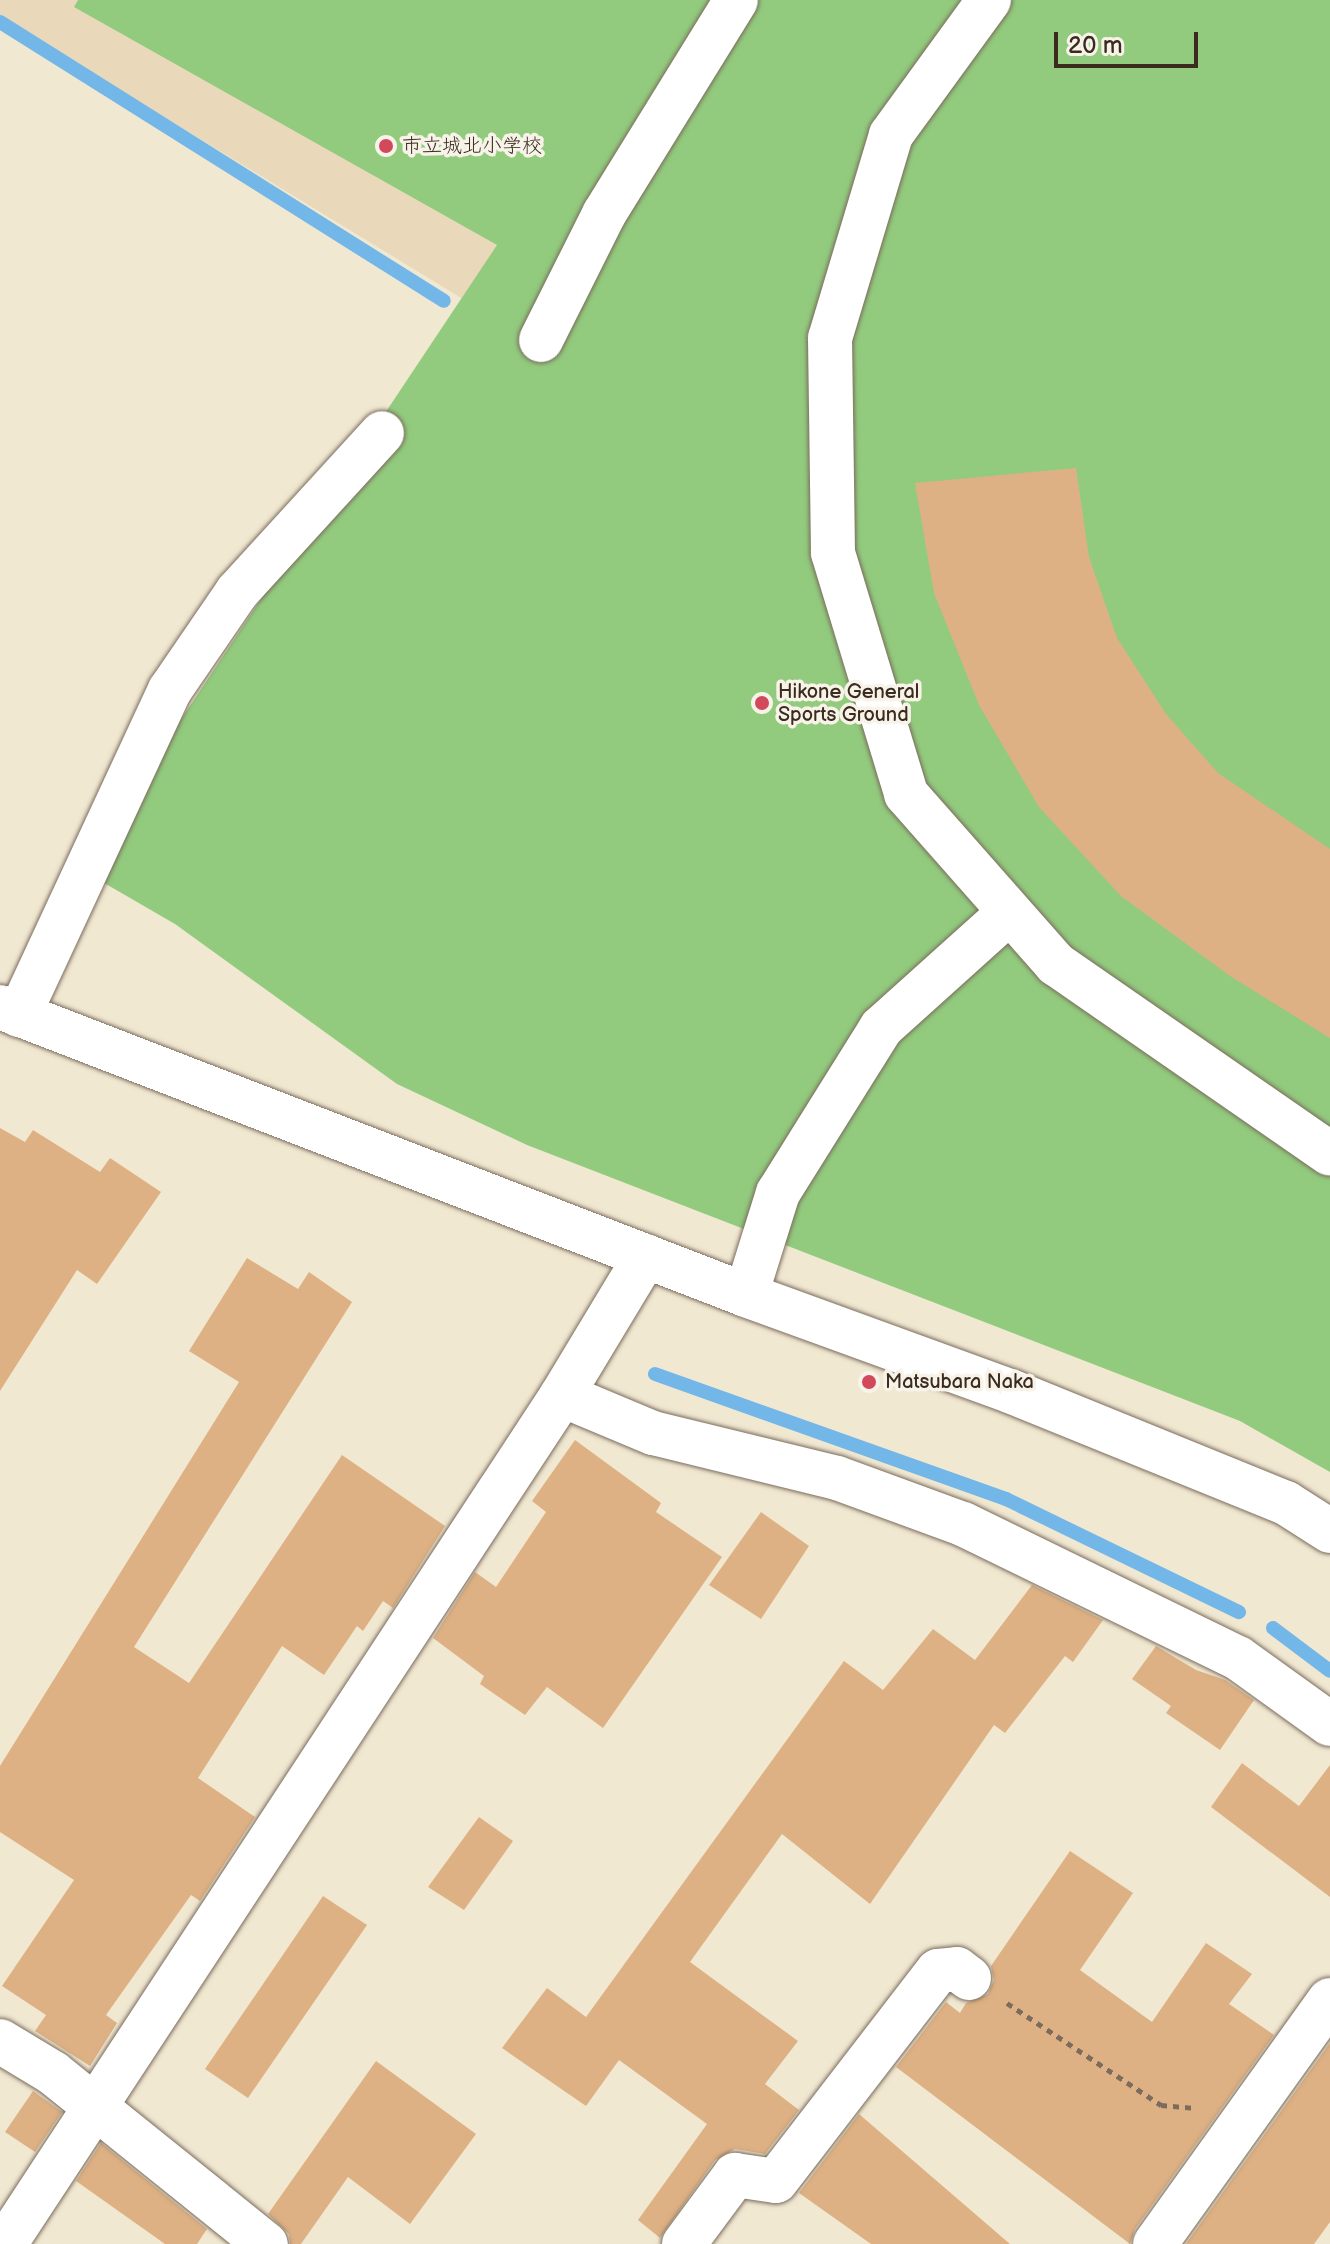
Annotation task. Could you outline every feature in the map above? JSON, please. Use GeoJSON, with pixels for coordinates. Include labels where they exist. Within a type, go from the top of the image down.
{"type":"FeatureCollection","features":[{"type":"Feature","properties":{"kind":"street"},"geometry":{"type":"LineString","coordinates":[[541,340],[604,214],[736,0]]}},
{"type":"Feature","properties":{"kind":"street"},"geometry":{"type":"LineString","coordinates":[[989,0],[891,135],[830,338],[833,538],[906,794],[1056,964],[1330,1154]]}},
{"type":"Feature","properties":{"kind":"street"},"geometry":{"type":"LineString","coordinates":[[382,433],[237,592],[170,690],[10,1011],[746,1295],[1010,1391],[1286,1503],[1330,1531]]}},
{"type":"Feature","properties":{"kind":"street"},"geometry":{"type":"LineString","coordinates":[[746,1295],[778,1193],[881,1028],[1010,912]]}},
{"type":"Feature","properties":{"kind":"street"},"geometry":{"type":"LineString","coordinates":[[5,2244],[562,1395],[646,1256]]}},
{"type":"Feature","properties":{"kind":"street"},"geometry":{"type":"LineString","coordinates":[[562,1395],[653,1433],[837,1478],[963,1524],[1238,1658],[1330,1724]]}},
{"type":"Feature","properties":{"kind":"street"},"geometry":{"type":"LineString","coordinates":[[684,2244],[735,2175],[776,2181],[938,1971],[957,1969],[969,1978]]}},
{"type":"Feature","properties":{"kind":"street"},"geometry":{"type":"LineString","coordinates":[[1155,2244],[1234,2136],[1316,2051],[1330,2000]]}},
{"type":"Feature","properties":{"kind":"street"},"geometry":{"type":"LineString","coordinates":[[0,2041],[53,2073],[95,2111],[266,2244]]}},
{"type":"Feature","properties":{"kind":"path"},"geometry":{"type":"LineString","coordinates":[[969,1978],[1161,2105],[1189,2105],[1234,2136]]}},
{"type":"Feature","properties":{"kind":"shaded area","name":"市立城北小学校"},"geometry":{"type":"Polygon","coordinates":[[[0,0],[653,0],[463,299],[49,47],[0,15],[0,0]]]}},
{"type":"Feature","properties":{"kind":"green space","name":"Hikone General Sports Ground"},"geometry":{"type":"Polygon","coordinates":[[[78,0],[1330,0],[1330,1472],[1240,1421],[527,1145],[397,1084],[175,924],[99,880],[92,853],[497,245],[74,7],[78,0]]]}},
{"type":"Feature","properties":{"kind":"building"},"geometry":{"type":"Polygon","coordinates":[[[1076,468],[1089,557],[1117,638],[1166,714],[1218,773],[1330,849],[1330,1038],[1230,976],[1121,896],[1039,807],[979,705],[934,593],[915,483],[1076,468]]]}},
{"type":"Feature","properties":{"kind":"building"},"geometry":{"type":"Polygon","coordinates":[[[0,1128],[25,1142],[33,1130],[100,1172],[110,1158],[161,1192],[97,1284],[77,1270],[0,1391],[0,1128]]]}},
{"type":"Feature","properties":{"kind":"building"},"geometry":{"type":"Polygon","coordinates":[[[247,1258],[298,1289],[309,1272],[352,1302],[134,1647],[189,1683],[342,1455],[445,1526],[393,1608],[383,1601],[363,1631],[357,1626],[324,1675],[282,1646],[198,1778],[255,1817],[200,1901],[191,1895],[106,2015],[117,2023],[90,2066],[35,2031],[46,2015],[2,1986],[74,1880],[0,1832],[0,1766],[239,1382],[189,1351],[247,1258]]]}},
{"type":"Feature","properties":{"kind":"building"},"geometry":{"type":"Polygon","coordinates":[[[575,1440],[661,1503],[656,1512],[722,1557],[603,1728],[547,1687],[525,1715],[480,1684],[484,1676],[433,1638],[475,1572],[496,1587],[546,1512],[532,1501],[575,1440]]]}},
{"type":"Feature","properties":{"kind":"building"},"geometry":{"type":"Polygon","coordinates":[[[761,1512],[809,1546],[761,1619],[709,1585],[761,1512]]]}},
{"type":"Feature","properties":{"kind":"building"},"geometry":{"type":"Polygon","coordinates":[[[1032,1585],[1103,1620],[1073,1662],[1065,1656],[1005,1733],[994,1725],[870,1904],[782,1834],[690,1962],[798,2041],[765,2084],[799,2110],[765,2154],[735,2149],[715,2160],[660,2238],[638,2220],[707,2124],[619,2060],[586,2106],[502,2048],[547,1988],[586,2017],[844,1661],[883,1690],[933,1629],[975,1660],[1032,1585]]]}},
{"type":"Feature","properties":{"kind":"building"},"geometry":{"type":"Polygon","coordinates":[[[1156,1646],[1196,1670],[1225,1680],[1254,1700],[1220,1750],[1166,1713],[1171,1706],[1132,1679],[1156,1646]]]}},
{"type":"Feature","properties":{"kind":"building"},"geometry":{"type":"Polygon","coordinates":[[[1242,1763],[1299,1806],[1330,1765],[1330,1897],[1211,1807],[1242,1763]]]}},
{"type":"Feature","properties":{"kind":"building"},"geometry":{"type":"Polygon","coordinates":[[[479,1817],[513,1841],[464,1910],[428,1887],[479,1817]]]}},
{"type":"Feature","properties":{"kind":"building"},"geometry":{"type":"Polygon","coordinates":[[[1070,1851],[1133,1893],[1080,1970],[1152,2022],[1206,1943],[1252,1974],[1229,2004],[1274,2035],[1135,2229],[1130,2244],[896,2067],[946,2002],[960,2013],[966,2003],[988,1994],[994,1980],[991,1966],[1070,1851]]]}},
{"type":"Feature","properties":{"kind":"building"},"geometry":{"type":"Polygon","coordinates":[[[323,1896],[367,1925],[248,2098],[205,2069],[323,1896]]]}},
{"type":"Feature","properties":{"kind":"building"},"geometry":{"type":"Polygon","coordinates":[[[1330,2043],[1330,2222],[1314,2244],[1186,2244],[1330,2043]]]}},
{"type":"Feature","properties":{"kind":"building"},"geometry":{"type":"Polygon","coordinates":[[[376,2061],[476,2134],[410,2224],[348,2177],[301,2244],[290,2244],[289,2234],[268,2214],[376,2061]]]}},
{"type":"Feature","properties":{"kind":"building"},"geometry":{"type":"Polygon","coordinates":[[[33,2091],[62,2112],[35,2152],[5,2132],[33,2091]]]}},
{"type":"Feature","properties":{"kind":"building"},"geometry":{"type":"Polygon","coordinates":[[[859,2114],[1010,2244],[871,2244],[799,2193],[859,2114]]]}},
{"type":"Feature","properties":{"kind":"building"},"geometry":{"type":"Polygon","coordinates":[[[101,2143],[207,2229],[197,2244],[165,2244],[76,2181],[101,2143]]]}},
{"type":"Feature","properties":{"kind":"waterway"},"geometry":{"type":"LineString","coordinates":[[0,22],[444,301]]}},
{"type":"Feature","properties":{"kind":"waterway"},"geometry":{"type":"LineString","coordinates":[[655,1374],[1006,1499],[1239,1612]]}},
{"type":"Feature","properties":{"kind":"waterway"},"geometry":{"type":"LineString","coordinates":[[1273,1628],[1330,1671]]}},
{"type":"Feature","properties":{"kind":"place","name":"市立城北小学校"},"geometry":{"type":"Point","coordinates":[386,146]}},
{"type":"Feature","properties":{"kind":"place","name":"Hikone General Sports Ground"},"geometry":{"type":"Point","coordinates":[762,703]}},
{"type":"Feature","properties":{"kind":"place","name":"Matsubara Naka"},"geometry":{"type":"Point","coordinates":[869,1382]}}]}
